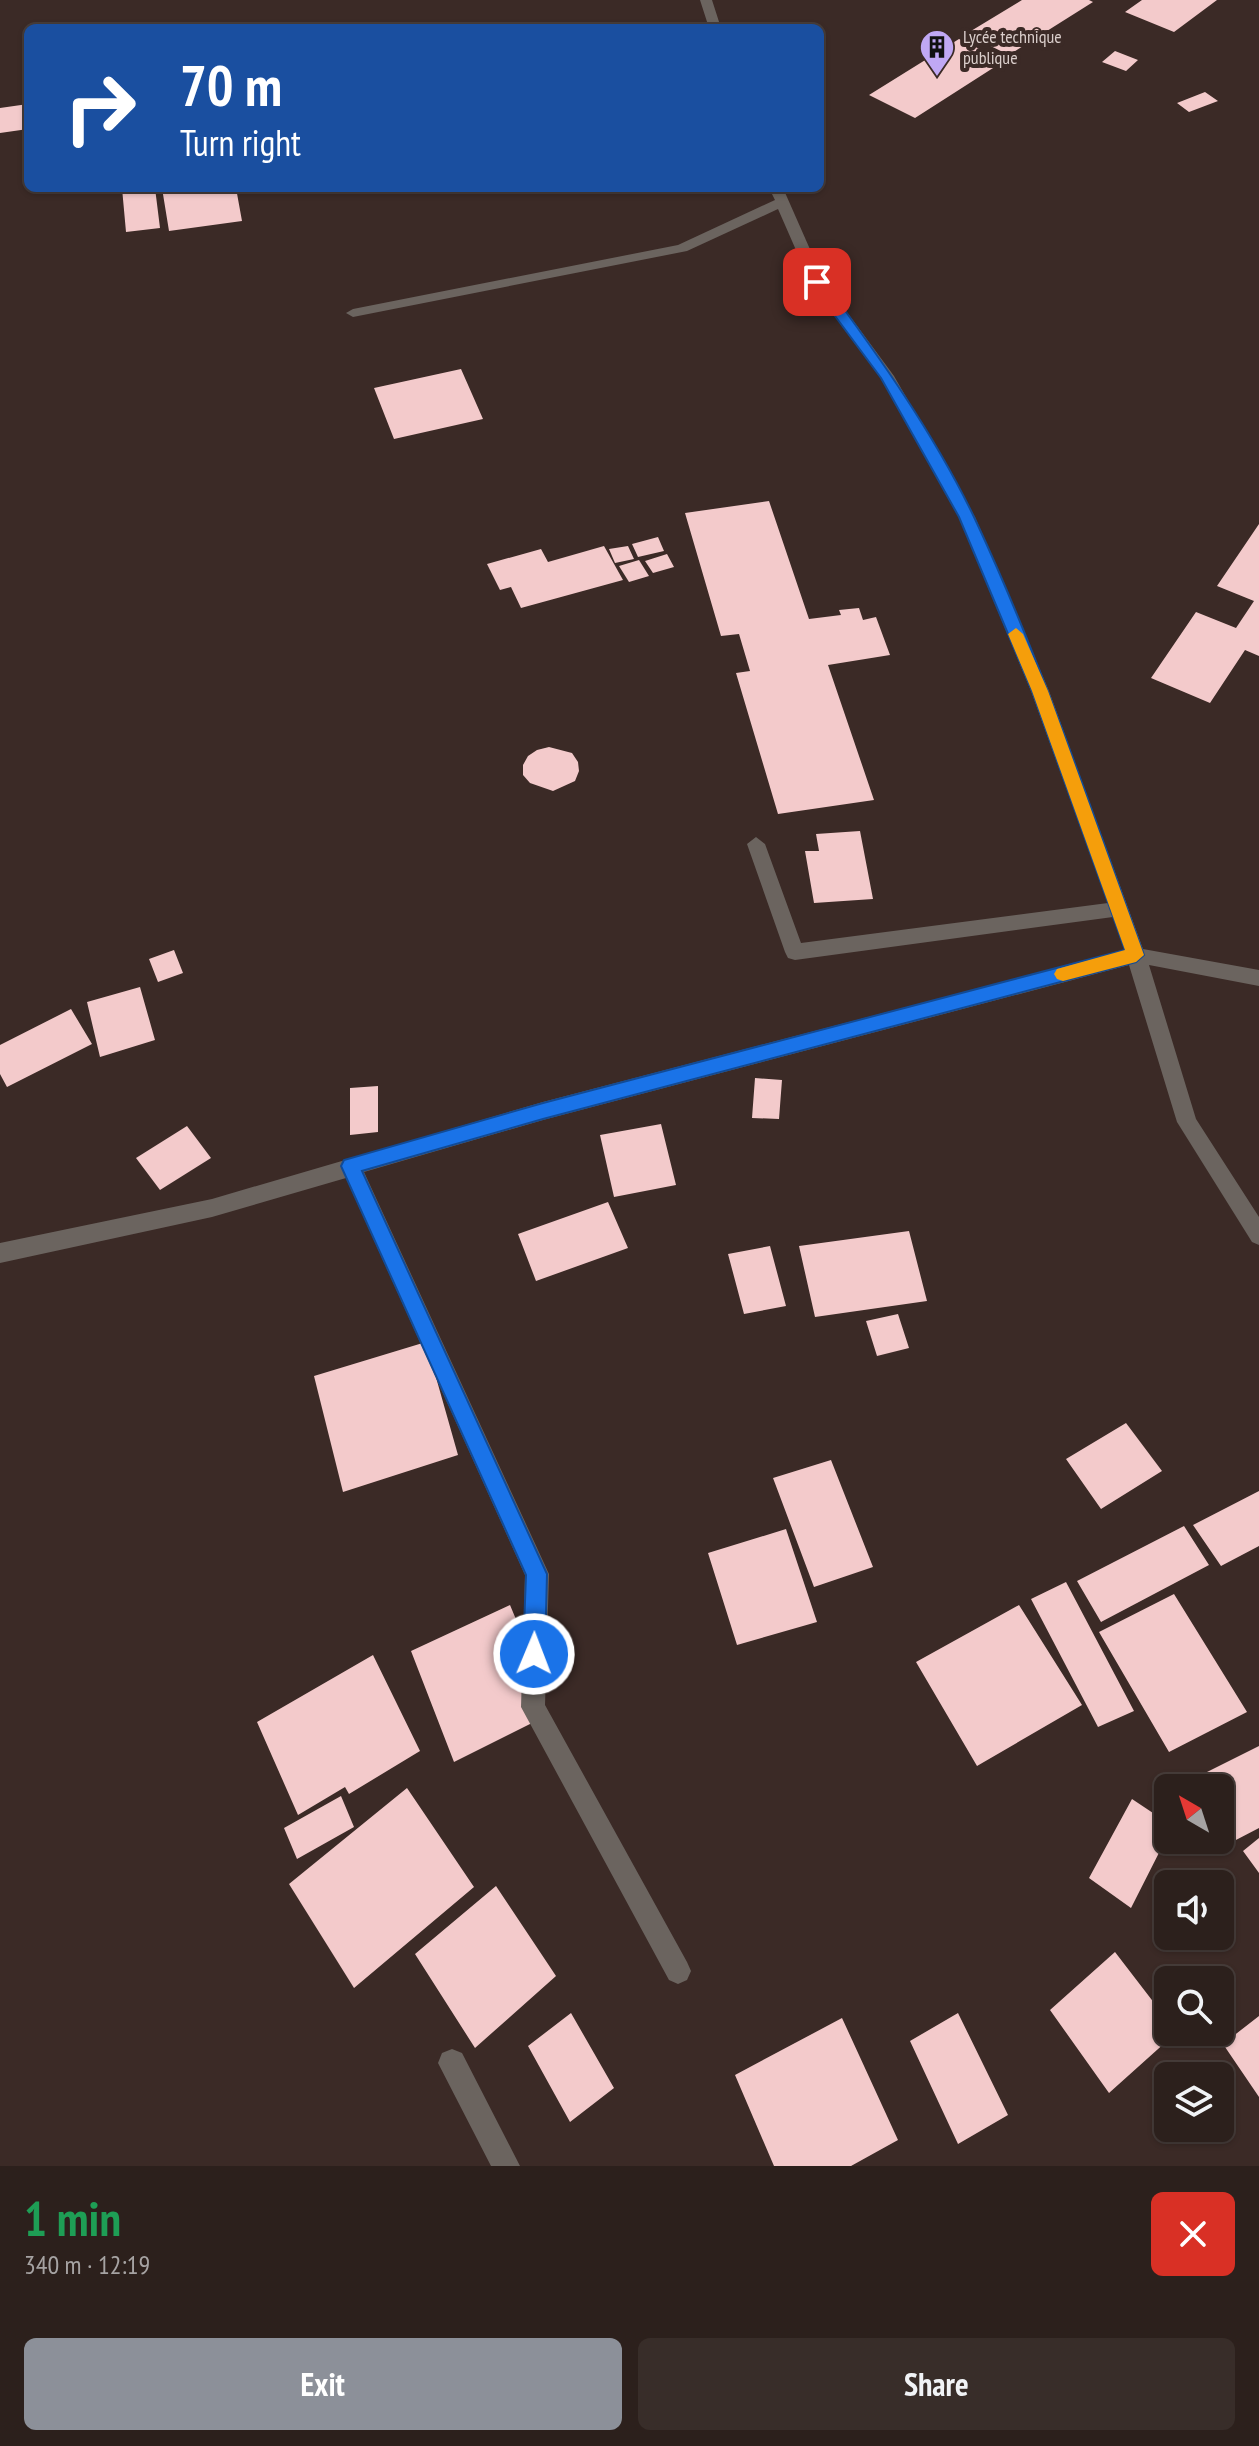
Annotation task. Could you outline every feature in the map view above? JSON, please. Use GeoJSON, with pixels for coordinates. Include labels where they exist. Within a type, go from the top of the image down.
{"type":"FeatureCollection","features":[{"type":"Feature","properties":{"kind":"street"},"geometry":{"type":"LineString","coordinates":[[706,0],[714,24]]}},
{"type":"Feature","properties":{"kind":"street"},"geometry":{"type":"LineString","coordinates":[[353,313],[682,248],[778,195],[817,282],[887,376],[967,517],[1040,691],[1136,955],[1187,1122],[1259,1235]]}},
{"type":"Feature","properties":{"kind":"street"},"geometry":{"type":"LineString","coordinates":[[756,844],[795,952],[1119,909]]}},
{"type":"Feature","properties":{"kind":"street"},"geometry":{"type":"LineString","coordinates":[[0,1253],[212,1208],[543,1111],[1136,955],[1259,978]]}},
{"type":"Feature","properties":{"kind":"street"},"geometry":{"type":"LineString","coordinates":[[351,1166],[537,1574],[533,1707],[678,1971]]}},
{"type":"Feature","properties":{"kind":"street"},"geometry":{"type":"LineString","coordinates":[[452,2063],[506,2166]]}},
{"type":"Feature","properties":{"kind":"building"},"geometry":{"type":"Polygon","coordinates":[[[1022,0],[1093,2],[1009,55],[966,34],[1022,0]]]}},
{"type":"Feature","properties":{"kind":"building"},"geometry":{"type":"Polygon","coordinates":[[[1142,0],[1217,0],[1174,32],[1125,12],[1142,0]]]}},
{"type":"Feature","properties":{"kind":"building","name":"Lycée technique publique"},"geometry":{"type":"Polygon","coordinates":[[[959,39],[1004,61],[915,118],[869,95],[959,39]]]}},
{"type":"Feature","properties":{"kind":"building"},"geometry":{"type":"Polygon","coordinates":[[[1115,51],[1138,60],[1126,71],[1102,62],[1115,51]]]}},
{"type":"Feature","properties":{"kind":"building"},"geometry":{"type":"Polygon","coordinates":[[[1205,92],[1218,101],[1189,112],[1177,103],[1205,92]]]}},
{"type":"Feature","properties":{"kind":"building"},"geometry":{"type":"Polygon","coordinates":[[[24,105],[24,130],[0,133],[0,108],[24,105]]]}},
{"type":"Feature","properties":{"kind":"building"},"geometry":{"type":"Polygon","coordinates":[[[122,192],[156,192],[160,228],[126,232],[122,192]]]}},
{"type":"Feature","properties":{"kind":"building"},"geometry":{"type":"Polygon","coordinates":[[[163,192],[237,192],[242,221],[169,231],[163,192]]]}},
{"type":"Feature","properties":{"kind":"building"},"geometry":{"type":"Polygon","coordinates":[[[461,369],[483,419],[394,439],[374,388],[461,369]]]}},
{"type":"Feature","properties":{"kind":"building"},"geometry":{"type":"Polygon","coordinates":[[[769,501],[809,619],[841,615],[839,610],[859,608],[863,620],[876,617],[890,655],[828,665],[874,800],[778,814],[736,673],[750,671],[739,634],[721,636],[685,513],[769,501]]]}},
{"type":"Feature","properties":{"kind":"building"},"geometry":{"type":"Polygon","coordinates":[[[1259,524],[1259,656],[1245,650],[1210,703],[1151,678],[1196,612],[1236,628],[1254,601],[1217,586],[1259,524]]]}},
{"type":"Feature","properties":{"kind":"building"},"geometry":{"type":"Polygon","coordinates":[[[658,537],[664,551],[638,557],[632,544],[658,537]]]}},
{"type":"Feature","properties":{"kind":"building"},"geometry":{"type":"Polygon","coordinates":[[[604,546],[623,580],[521,608],[511,587],[500,590],[487,564],[541,549],[548,562],[604,546]]]}},
{"type":"Feature","properties":{"kind":"building"},"geometry":{"type":"Polygon","coordinates":[[[628,546],[634,559],[615,563],[609,549],[628,546]]]}},
{"type":"Feature","properties":{"kind":"building"},"geometry":{"type":"Polygon","coordinates":[[[667,554],[674,567],[653,573],[645,561],[667,554]]]}},
{"type":"Feature","properties":{"kind":"building"},"geometry":{"type":"Polygon","coordinates":[[[639,560],[649,576],[629,582],[619,566],[639,560]]]}},
{"type":"Feature","properties":{"kind":"building"},"geometry":{"type":"Polygon","coordinates":[[[549,747],[572,753],[579,771],[575,781],[553,791],[530,783],[523,775],[523,765],[528,756],[549,747]]]}},
{"type":"Feature","properties":{"kind":"building"},"geometry":{"type":"Polygon","coordinates":[[[860,831],[873,899],[814,903],[805,851],[819,851],[816,834],[860,831]]]}},
{"type":"Feature","properties":{"kind":"building"},"geometry":{"type":"Polygon","coordinates":[[[174,950],[183,973],[158,982],[149,959],[174,950]]]}},
{"type":"Feature","properties":{"kind":"building"},"geometry":{"type":"Polygon","coordinates":[[[140,987],[155,1040],[100,1057],[87,1002],[140,987]]]}},
{"type":"Feature","properties":{"kind":"building"},"geometry":{"type":"Polygon","coordinates":[[[71,1009],[92,1044],[7,1087],[0,1074],[0,1045],[71,1009]]]}},
{"type":"Feature","properties":{"kind":"building"},"geometry":{"type":"Polygon","coordinates":[[[755,1078],[782,1080],[779,1119],[752,1118],[755,1078]]]}},
{"type":"Feature","properties":{"kind":"building"},"geometry":{"type":"Polygon","coordinates":[[[378,1086],[378,1132],[350,1135],[350,1088],[378,1086]]]}},
{"type":"Feature","properties":{"kind":"building"},"geometry":{"type":"Polygon","coordinates":[[[661,1124],[676,1185],[614,1197],[600,1135],[661,1124]]]}},
{"type":"Feature","properties":{"kind":"building"},"geometry":{"type":"Polygon","coordinates":[[[187,1126],[211,1158],[160,1190],[136,1158],[187,1126]]]}},
{"type":"Feature","properties":{"kind":"building"},"geometry":{"type":"Polygon","coordinates":[[[608,1202],[628,1248],[536,1281],[518,1234],[608,1202]]]}},
{"type":"Feature","properties":{"kind":"building"},"geometry":{"type":"Polygon","coordinates":[[[909,1231],[927,1301],[815,1317],[799,1246],[909,1231]]]}},
{"type":"Feature","properties":{"kind":"building"},"geometry":{"type":"Polygon","coordinates":[[[770,1246],[786,1306],[744,1314],[728,1254],[770,1246]]]}},
{"type":"Feature","properties":{"kind":"building"},"geometry":{"type":"Polygon","coordinates":[[[898,1314],[909,1348],[877,1356],[866,1321],[898,1314]]]}},
{"type":"Feature","properties":{"kind":"building"},"geometry":{"type":"Polygon","coordinates":[[[426,1342],[458,1455],[343,1492],[314,1376],[426,1342]]]}},
{"type":"Feature","properties":{"kind":"building"},"geometry":{"type":"Polygon","coordinates":[[[1126,1423],[1162,1471],[1101,1509],[1066,1459],[1126,1423]]]}},
{"type":"Feature","properties":{"kind":"building"},"geometry":{"type":"Polygon","coordinates":[[[831,1460],[873,1567],[814,1587],[773,1478],[831,1460]]]}},
{"type":"Feature","properties":{"kind":"building"},"geometry":{"type":"Polygon","coordinates":[[[1259,1491],[1259,1546],[1221,1566],[1193,1525],[1259,1491]]]}},
{"type":"Feature","properties":{"kind":"building"},"geometry":{"type":"Polygon","coordinates":[[[1184,1526],[1209,1565],[1101,1622],[1077,1581],[1184,1526]]]}},
{"type":"Feature","properties":{"kind":"building"},"geometry":{"type":"Polygon","coordinates":[[[786,1529],[817,1622],[737,1645],[708,1553],[786,1529]]]}},
{"type":"Feature","properties":{"kind":"building"},"geometry":{"type":"Polygon","coordinates":[[[1066,1582],[1134,1711],[1098,1727],[1031,1599],[1066,1582]]]}},
{"type":"Feature","properties":{"kind":"building"},"geometry":{"type":"Polygon","coordinates":[[[1174,1594],[1247,1712],[1169,1752],[1099,1632],[1174,1594]]]}},
{"type":"Feature","properties":{"kind":"building"},"geometry":{"type":"Polygon","coordinates":[[[510,1605],[538,1672],[519,1681],[536,1721],[454,1762],[411,1651],[510,1605]]]}},
{"type":"Feature","properties":{"kind":"building"},"geometry":{"type":"Polygon","coordinates":[[[1019,1605],[1082,1705],[977,1766],[916,1662],[1019,1605]]]}},
{"type":"Feature","properties":{"kind":"building"},"geometry":{"type":"Polygon","coordinates":[[[373,1655],[420,1751],[349,1794],[345,1787],[298,1815],[257,1722],[373,1655]]]}},
{"type":"Feature","properties":{"kind":"building"},"geometry":{"type":"Polygon","coordinates":[[[1259,1746],[1259,1828],[1234,1841],[1234,1774],[1203,1774],[1259,1746]]]}},
{"type":"Feature","properties":{"kind":"building"},"geometry":{"type":"Polygon","coordinates":[[[407,1788],[474,1887],[354,1988],[289,1884],[407,1788]]]}},
{"type":"Feature","properties":{"kind":"building"},"geometry":{"type":"Polygon","coordinates":[[[341,1796],[354,1827],[297,1859],[284,1828],[341,1796]]]}},
{"type":"Feature","properties":{"kind":"building"},"geometry":{"type":"Polygon","coordinates":[[[1132,1799],[1154,1814],[1154,1854],[1158,1854],[1131,1908],[1089,1878],[1132,1799]]]}},
{"type":"Feature","properties":{"kind":"building"},"geometry":{"type":"Polygon","coordinates":[[[1259,1838],[1259,1873],[1243,1851],[1259,1838]]]}},
{"type":"Feature","properties":{"kind":"building"},"geometry":{"type":"Polygon","coordinates":[[[496,1886],[556,1976],[475,2048],[415,1954],[496,1886]]]}},
{"type":"Feature","properties":{"kind":"building"},"geometry":{"type":"Polygon","coordinates":[[[1115,1952],[1154,2003],[1154,2046],[1161,2046],[1109,2093],[1050,2010],[1115,1952]]]}},
{"type":"Feature","properties":{"kind":"building"},"geometry":{"type":"Polygon","coordinates":[[[571,2013],[614,2088],[570,2122],[528,2046],[571,2013]]]}},
{"type":"Feature","properties":{"kind":"building"},"geometry":{"type":"Polygon","coordinates":[[[958,2013],[1008,2115],[958,2144],[910,2041],[958,2013]]]}},
{"type":"Feature","properties":{"kind":"building"},"geometry":{"type":"Polygon","coordinates":[[[1259,2016],[1259,2097],[1224,2046],[1234,2046],[1234,2035],[1259,2016]]]}},
{"type":"Feature","properties":{"kind":"building"},"geometry":{"type":"Polygon","coordinates":[[[842,2018],[898,2140],[851,2166],[774,2166],[735,2075],[842,2018]]]}},
{"type":"Feature","properties":{"kind":"slow traffic"},"geometry":{"type":"LineString","coordinates":[[1016,634],[1040,691],[1136,955],[1063,974]]}},
{"type":"Feature","properties":{"kind":"place","name":"Lycée technique publique"},"geometry":{"type":"Point","coordinates":[937,78]}},
{"type":"Feature","properties":{"kind":"route"},"geometry":{"type":"LineString","coordinates":[[534,1654],[537,1574],[351,1166],[543,1111],[1136,955],[1040,691],[967,517],[887,376],[817,282]]}}]}
